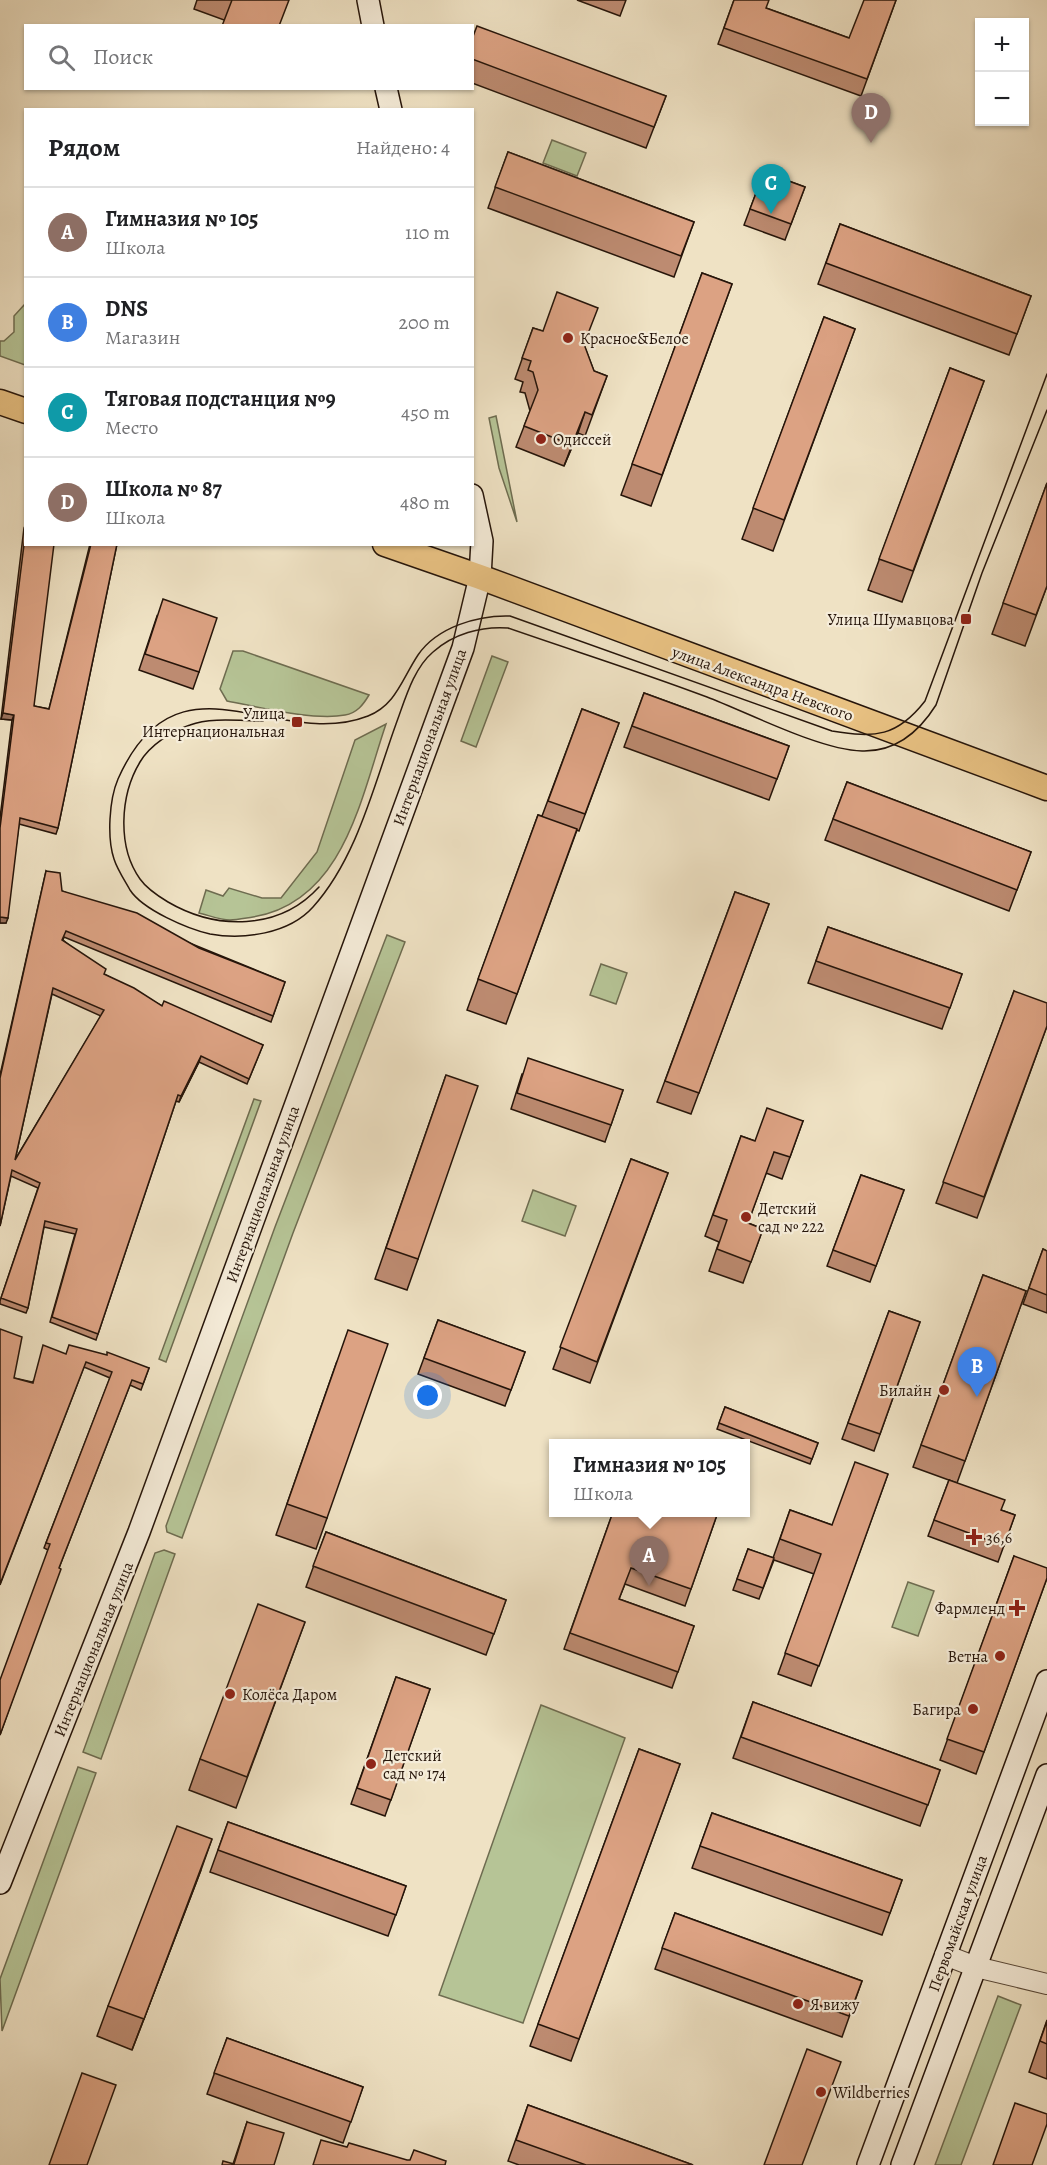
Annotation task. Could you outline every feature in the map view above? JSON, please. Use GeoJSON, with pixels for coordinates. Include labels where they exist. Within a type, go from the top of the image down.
{"type":"FeatureCollection","features":[{"type":"Feature","properties":{"kind":"main road"},"geometry":{"type":"LineString","coordinates":[[368,0],[373,24]]}},
{"type":"Feature","properties":{"kind":"main road"},"geometry":{"type":"LineString","coordinates":[[386,90],[391,108]]}},
{"type":"Feature","properties":{"kind":"main road"},"geometry":{"type":"LineString","coordinates":[[0,402],[24,410]]}},
{"type":"Feature","properties":{"kind":"main road","name":"Интернациональная улица"},"geometry":{"type":"LineString","coordinates":[[0,1883],[143,1521],[462,648],[480,577],[483,541],[474,503]]}},
{"type":"Feature","properties":{"kind":"main road","name":"улица Александра Невского"},"geometry":{"type":"LineString","coordinates":[[391,546],[1047,788]]}},
{"type":"Feature","properties":{"kind":"main road","name":"Первомайская улица"},"geometry":{"type":"LineString","coordinates":[[868,2165],[1047,1681]]}},
{"type":"Feature","properties":{"kind":"main road","name":"Первомайская улица"},"geometry":{"type":"LineString","coordinates":[[902,2165],[1047,1775]]}},
{"type":"Feature","properties":{"kind":"street"},"geometry":{"type":"LineString","coordinates":[[945,1955],[976,1966],[1047,1984]]}},
{"type":"Feature","properties":{"kind":"green space"},"geometry":{"type":"Polygon","coordinates":[[[552,140],[586,153],[577,176],[543,163],[552,140]]]}},
{"type":"Feature","properties":{"kind":"green space"},"geometry":{"type":"Polygon","coordinates":[[[24,305],[24,365],[0,356],[0,341],[4,341],[14,332],[14,316],[24,305]]]}},
{"type":"Feature","properties":{"kind":"green space"},"geometry":{"type":"Polygon","coordinates":[[[496,416],[517,522],[499,468],[489,418],[496,416]]]}},
{"type":"Feature","properties":{"kind":"green space"},"geometry":{"type":"Polygon","coordinates":[[[233,651],[243,651],[369,695],[353,712],[332,716],[286,713],[227,701],[220,689],[233,651]]]}},
{"type":"Feature","properties":{"kind":"green space"},"geometry":{"type":"Polygon","coordinates":[[[492,656],[508,662],[476,747],[461,741],[492,656]]]}},
{"type":"Feature","properties":{"kind":"green space"},"geometry":{"type":"Polygon","coordinates":[[[386,724],[357,813],[344,842],[328,869],[309,891],[284,907],[253,917],[226,920],[199,913],[206,890],[223,896],[229,888],[262,898],[281,898],[317,852],[355,740],[386,724]]]}},
{"type":"Feature","properties":{"kind":"green space"},"geometry":{"type":"Polygon","coordinates":[[[387,935],[405,942],[293,1233],[182,1538],[167,1532],[166,1526],[275,1227],[387,935]]]}},
{"type":"Feature","properties":{"kind":"green space"},"geometry":{"type":"Polygon","coordinates":[[[601,964],[627,973],[616,1004],[590,995],[601,964]]]}},
{"type":"Feature","properties":{"kind":"green space"},"geometry":{"type":"Polygon","coordinates":[[[254,1099],[261,1101],[166,1362],[159,1359],[254,1099]]]}},
{"type":"Feature","properties":{"kind":"green space"},"geometry":{"type":"Polygon","coordinates":[[[533,1190],[576,1206],[565,1236],[522,1221],[533,1190]]]}},
{"type":"Feature","properties":{"kind":"green space"},"geometry":{"type":"Polygon","coordinates":[[[164,1550],[175,1554],[101,1759],[83,1752],[155,1553],[164,1550]]]}},
{"type":"Feature","properties":{"kind":"green space"},"geometry":{"type":"Polygon","coordinates":[[[908,1582],[934,1591],[918,1636],[892,1627],[908,1582]]]}},
{"type":"Feature","properties":{"kind":"green space"},"geometry":{"type":"Polygon","coordinates":[[[541,1705],[625,1738],[523,2023],[439,1995],[541,1705]]]}},
{"type":"Feature","properties":{"kind":"green space"},"geometry":{"type":"Polygon","coordinates":[[[78,1767],[96,1773],[2,2031],[0,1979],[78,1767]]]}},
{"type":"Feature","properties":{"kind":"green space"},"geometry":{"type":"Polygon","coordinates":[[[998,1996],[1021,2005],[961,2165],[935,2165],[998,1996]]]}},
{"type":"Feature","properties":{"kind":"building"},"geometry":{"type":"Polygon","coordinates":[[[232,0],[289,0],[280,24],[223,24],[232,0]]]}},
{"type":"Feature","properties":{"kind":"building"},"geometry":{"type":"Polygon","coordinates":[[[734,0],[769,0],[766,8],[849,38],[864,0],[896,0],[867,79],[724,28],[734,0]]]}},
{"type":"Feature","properties":{"kind":"building"},"geometry":{"type":"Polygon","coordinates":[[[477,26],[666,96],[654,127],[474,60],[474,34],[477,26]]]}},
{"type":"Feature","properties":{"kind":"building"},"geometry":{"type":"Polygon","coordinates":[[[508,152],[694,222],[681,256],[495,187],[508,152]]]}},
{"type":"Feature","properties":{"kind":"building"},"geometry":{"type":"Polygon","coordinates":[[[764,172],[805,187],[791,224],[750,209],[764,172]]]}},
{"type":"Feature","properties":{"kind":"building"},"geometry":{"type":"Polygon","coordinates":[[[840,224],[1031,296],[1017,334],[826,263],[840,224]]]}},
{"type":"Feature","properties":{"kind":"building"},"geometry":{"type":"Polygon","coordinates":[[[702,273],[732,284],[662,475],[632,464],[702,273]]]}},
{"type":"Feature","properties":{"kind":"building"},"geometry":{"type":"Polygon","coordinates":[[[557,292],[598,308],[584,344],[594,371],[607,376],[592,415],[585,412],[572,445],[524,426],[538,390],[533,372],[528,370],[531,361],[522,358],[533,328],[543,331],[557,292]]]}},
{"type":"Feature","properties":{"kind":"building"},"geometry":{"type":"Polygon","coordinates":[[[824,317],[855,329],[784,520],[753,508],[824,317]]]}},
{"type":"Feature","properties":{"kind":"building"},"geometry":{"type":"Polygon","coordinates":[[[950,368],[984,381],[913,571],[879,559],[950,368]]]}},
{"type":"Feature","properties":{"kind":"building"},"geometry":{"type":"Polygon","coordinates":[[[1047,483],[1047,586],[1036,615],[1003,603],[1047,483]]]}},
{"type":"Feature","properties":{"kind":"building"},"geometry":{"type":"Polygon","coordinates":[[[24,545],[54,546],[34,706],[49,709],[90,546],[117,546],[58,828],[20,818],[8,918],[0,917],[0,828],[14,715],[3,713],[24,545]]]}},
{"type":"Feature","properties":{"kind":"building"},"geometry":{"type":"Polygon","coordinates":[[[163,599],[217,618],[199,672],[145,654],[163,599]]]}},
{"type":"Feature","properties":{"kind":"building"},"geometry":{"type":"Polygon","coordinates":[[[644,693],[789,746],[777,779],[632,726],[644,693]]]}},
{"type":"Feature","properties":{"kind":"building"},"geometry":{"type":"Polygon","coordinates":[[[582,709],[619,723],[585,814],[548,801],[582,709]]]}},
{"type":"Feature","properties":{"kind":"building"},"geometry":{"type":"Polygon","coordinates":[[[847,782],[1031,852],[1017,890],[833,819],[847,782]]]}},
{"type":"Feature","properties":{"kind":"building"},"geometry":{"type":"Polygon","coordinates":[[[538,815],[577,829],[517,994],[478,979],[538,815]]]}},
{"type":"Feature","properties":{"kind":"building"},"geometry":{"type":"Polygon","coordinates":[[[46,871],[60,873],[62,891],[137,913],[199,948],[285,982],[273,1016],[66,931],[62,940],[106,969],[104,974],[134,988],[162,1006],[164,1001],[263,1045],[249,1079],[201,1056],[181,1096],[178,1095],[98,1334],[52,1317],[77,1229],[45,1221],[28,1308],[1,1298],[40,1183],[12,1170],[0,1226],[0,1078],[46,871]],[[53,988],[15,1160],[104,1010],[53,988]]]}},
{"type":"Feature","properties":{"kind":"building"},"geometry":{"type":"Polygon","coordinates":[[[735,892],[769,904],[699,1093],[665,1081],[735,892]]]}},
{"type":"Feature","properties":{"kind":"building"},"geometry":{"type":"Polygon","coordinates":[[[828,927],[962,974],[950,1008],[816,961],[828,927]]]}},
{"type":"Feature","properties":{"kind":"building"},"geometry":{"type":"Polygon","coordinates":[[[1014,991],[1047,1003],[1047,1026],[984,1197],[943,1182],[1014,991]]]}},
{"type":"Feature","properties":{"kind":"building"},"geometry":{"type":"Polygon","coordinates":[[[528,1058],[623,1090],[611,1125],[517,1093],[528,1058]]]}},
{"type":"Feature","properties":{"kind":"building"},"geometry":{"type":"Polygon","coordinates":[[[446,1075],[478,1086],[418,1259],[386,1248],[446,1075]]]}},
{"type":"Feature","properties":{"kind":"building"},"geometry":{"type":"Polygon","coordinates":[[[767,1108],[803,1121],[790,1157],[774,1152],[748,1223],[763,1229],[751,1262],[717,1249],[727,1220],[713,1215],[741,1136],[755,1141],[767,1108]]]}},
{"type":"Feature","properties":{"kind":"building"},"geometry":{"type":"Polygon","coordinates":[[[631,1159],[668,1173],[597,1362],[560,1347],[631,1159]]]}},
{"type":"Feature","properties":{"kind":"building"},"geometry":{"type":"Polygon","coordinates":[[[861,1175],[904,1190],[876,1266],[833,1250],[861,1175]]]}},
{"type":"Feature","properties":{"kind":"building"},"geometry":{"type":"Polygon","coordinates":[[[1043,1249],[1047,1251],[1047,1295],[1029,1288],[1043,1249]]]}},
{"type":"Feature","properties":{"kind":"building"},"geometry":{"type":"Polygon","coordinates":[[[983,1275],[1026,1291],[965,1461],[921,1445],[983,1275]]]}},
{"type":"Feature","properties":{"kind":"building"},"geometry":{"type":"Polygon","coordinates":[[[889,1311],[920,1322],[880,1434],[848,1423],[889,1311]]]}},
{"type":"Feature","properties":{"kind":"building"},"geometry":{"type":"Polygon","coordinates":[[[438,1320],[525,1352],[511,1390],[424,1358],[438,1320]]]}},
{"type":"Feature","properties":{"kind":"building"},"geometry":{"type":"Polygon","coordinates":[[[0,1329],[22,1337],[14,1378],[33,1383],[43,1345],[66,1354],[69,1345],[107,1355],[107,1352],[149,1368],[143,1384],[132,1380],[59,1568],[61,1569],[0,1735],[0,1680],[50,1544],[46,1543],[112,1372],[86,1362],[0,1584],[0,1329]]]}},
{"type":"Feature","properties":{"kind":"building"},"geometry":{"type":"Polygon","coordinates":[[[348,1330],[388,1344],[327,1518],[287,1504],[348,1330]]]}},
{"type":"Feature","properties":{"kind":"building"},"geometry":{"type":"Polygon","coordinates":[[[725,1407],[818,1443],[812,1459],[719,1423],[725,1407]]]}},
{"type":"Feature","properties":{"kind":"building"},"geometry":{"type":"Polygon","coordinates":[[[855,1462],[888,1474],[819,1666],[785,1653],[821,1554],[780,1539],[790,1510],[832,1525],[855,1462]]]}},
{"type":"Feature","properties":{"kind":"building"},"geometry":{"type":"Polygon","coordinates":[[[949,1480],[1005,1500],[1001,1510],[1015,1515],[1004,1546],[934,1520],[949,1480]]]}},
{"type":"Feature","properties":{"kind":"building"},"geometry":{"type":"Polygon","coordinates":[[[611,1517],[716,1517],[691,1589],[631,1568],[619,1599],[694,1626],[678,1672],[570,1633],[611,1517]]]}},
{"type":"Feature","properties":{"kind":"building"},"geometry":{"type":"Polygon","coordinates":[[[326,1532],[506,1600],[494,1634],[313,1566],[326,1532]]]}},
{"type":"Feature","properties":{"kind":"building"},"geometry":{"type":"Polygon","coordinates":[[[748,1549],[774,1558],[763,1588],[737,1579],[748,1549]]]}},
{"type":"Feature","properties":{"kind":"building"},"geometry":{"type":"Polygon","coordinates":[[[1014,1556],[1047,1568],[1047,1578],[984,1752],[947,1739],[1014,1556]]]}},
{"type":"Feature","properties":{"kind":"building"},"geometry":{"type":"Polygon","coordinates":[[[258,1604],[305,1622],[247,1777],[200,1759],[258,1604]]]}},
{"type":"Feature","properties":{"kind":"building"},"geometry":{"type":"Polygon","coordinates":[[[396,1677],[430,1689],[391,1800],[357,1788],[396,1677]]]}},
{"type":"Feature","properties":{"kind":"building"},"geometry":{"type":"Polygon","coordinates":[[[753,1702],[940,1770],[928,1805],[741,1737],[753,1702]]]}},
{"type":"Feature","properties":{"kind":"building"},"geometry":{"type":"Polygon","coordinates":[[[639,1749],[680,1764],[579,2039],[538,2024],[639,1749]]]}},
{"type":"Feature","properties":{"kind":"building"},"geometry":{"type":"Polygon","coordinates":[[[712,1813],[902,1880],[890,1913],[700,1846],[712,1813]]]}},
{"type":"Feature","properties":{"kind":"building"},"geometry":{"type":"Polygon","coordinates":[[[228,1822],[406,1886],[396,1915],[218,1850],[228,1822]]]}},
{"type":"Feature","properties":{"kind":"building"},"geometry":{"type":"Polygon","coordinates":[[[177,1826],[212,1839],[144,2019],[108,2006],[177,1826]]]}},
{"type":"Feature","properties":{"kind":"building"},"geometry":{"type":"Polygon","coordinates":[[[675,1913],[862,1981],[849,2016],[662,1948],[675,1913]]]}},
{"type":"Feature","properties":{"kind":"building"},"geometry":{"type":"Polygon","coordinates":[[[1047,2021],[1047,2044],[1040,2041],[1047,2021]]]}},
{"type":"Feature","properties":{"kind":"building"},"geometry":{"type":"Polygon","coordinates":[[[227,2038],[363,2087],[351,2122],[214,2073],[227,2038]]]}},
{"type":"Feature","properties":{"kind":"building"},"geometry":{"type":"Polygon","coordinates":[[[807,2049],[841,2062],[802,2165],[764,2165],[807,2049]]]}},
{"type":"Feature","properties":{"kind":"building"},"geometry":{"type":"Polygon","coordinates":[[[82,2073],[116,2085],[87,2165],[49,2165],[82,2073]]]}},
{"type":"Feature","properties":{"kind":"building"},"geometry":{"type":"Polygon","coordinates":[[[1015,2103],[1047,2114],[1047,2124],[1032,2165],[993,2165],[1015,2103]]]}},
{"type":"Feature","properties":{"kind":"building"},"geometry":{"type":"Polygon","coordinates":[[[528,2105],[693,2165],[586,2165],[516,2140],[528,2105]]]}},
{"type":"Feature","properties":{"kind":"building"},"geometry":{"type":"Polygon","coordinates":[[[247,2122],[284,2133],[274,2165],[222,2165],[223,2161],[234,2164],[247,2122]]]}},
{"type":"Feature","properties":{"kind":"building"},"geometry":{"type":"Polygon","coordinates":[[[321,2140],[347,2147],[349,2143],[407,2160],[410,2160],[414,2150],[446,2161],[445,2165],[313,2165],[321,2140]]]}},
{"type":"Feature","properties":{"kind":"tram line"},"geometry":{"type":"LineString","coordinates":[[1047,374],[925,701],[915,713],[895,728],[873,734],[832,731],[510,616],[485,618],[447,630],[426,645],[392,698],[378,711],[368,716],[333,724],[299,722],[231,710],[199,709],[169,717],[142,739],[118,779],[111,808],[110,830],[117,867],[130,890],[145,905],[178,923],[210,934],[237,936],[265,933],[279,929],[303,916],[328,888],[353,844],[372,796],[406,695],[420,667],[433,652],[449,640],[468,632],[488,628],[508,628],[632,670],[707,697],[784,730],[826,744],[862,751],[885,748],[895,744],[914,732],[936,705],[982,573],[1047,410]]}},
{"type":"Feature","properties":{"kind":"tram line"},"geometry":{"type":"LineString","coordinates":[[263,721],[217,720],[198,723],[183,728],[155,744],[140,762],[128,790],[124,821],[127,852],[140,879],[149,889],[168,902],[206,918],[246,922],[266,918],[285,912],[303,901],[319,887]]}},
{"type":"Feature","properties":{"kind":"place","name":"Школа № 87"},"geometry":{"type":"Point","coordinates":[871,143]}},
{"type":"Feature","properties":{"kind":"place","name":"Тяговая подстанция №9"},"geometry":{"type":"Point","coordinates":[771,214]}},
{"type":"Feature","properties":{"kind":"place","name":"Красное&Белое"},"geometry":{"type":"Point","coordinates":[568,338]}},
{"type":"Feature","properties":{"kind":"place","name":"Одиссей"},"geometry":{"type":"Point","coordinates":[541,439]}},
{"type":"Feature","properties":{"kind":"place","name":"Улица Шумавцова"},"geometry":{"type":"Point","coordinates":[966,619]}},
{"type":"Feature","properties":{"kind":"place","name":"Улица Интернациональная"},"geometry":{"type":"Point","coordinates":[297,722]}},
{"type":"Feature","properties":{"kind":"place","name":"Детский сад № 222"},"geometry":{"type":"Point","coordinates":[746,1217]}},
{"type":"Feature","properties":{"kind":"place","name":"Билайн"},"geometry":{"type":"Point","coordinates":[944,1390]}},
{"type":"Feature","properties":{"kind":"place","name":"DNS"},"geometry":{"type":"Point","coordinates":[977,1397]}},
{"type":"Feature","properties":{"kind":"place","name":"36,6"},"geometry":{"type":"Point","coordinates":[974,1537]}},
{"type":"Feature","properties":{"kind":"place","name":"Гимназия № 105"},"geometry":{"type":"Point","coordinates":[649,1586]}},
{"type":"Feature","properties":{"kind":"place","name":"Фармленд"},"geometry":{"type":"Point","coordinates":[1017,1608]}},
{"type":"Feature","properties":{"kind":"place","name":"Ветна"},"geometry":{"type":"Point","coordinates":[1000,1656]}},
{"type":"Feature","properties":{"kind":"place","name":"Колёса Даром"},"geometry":{"type":"Point","coordinates":[230,1694]}},
{"type":"Feature","properties":{"kind":"place","name":"Багира"},"geometry":{"type":"Point","coordinates":[973,1709]}},
{"type":"Feature","properties":{"kind":"place","name":"Детский сад № 174"},"geometry":{"type":"Point","coordinates":[371,1764]}},
{"type":"Feature","properties":{"kind":"place","name":"Я вижу"},"geometry":{"type":"Point","coordinates":[798,2004]}},
{"type":"Feature","properties":{"kind":"place","name":"Wildberries"},"geometry":{"type":"Point","coordinates":[821,2092]}}]}
